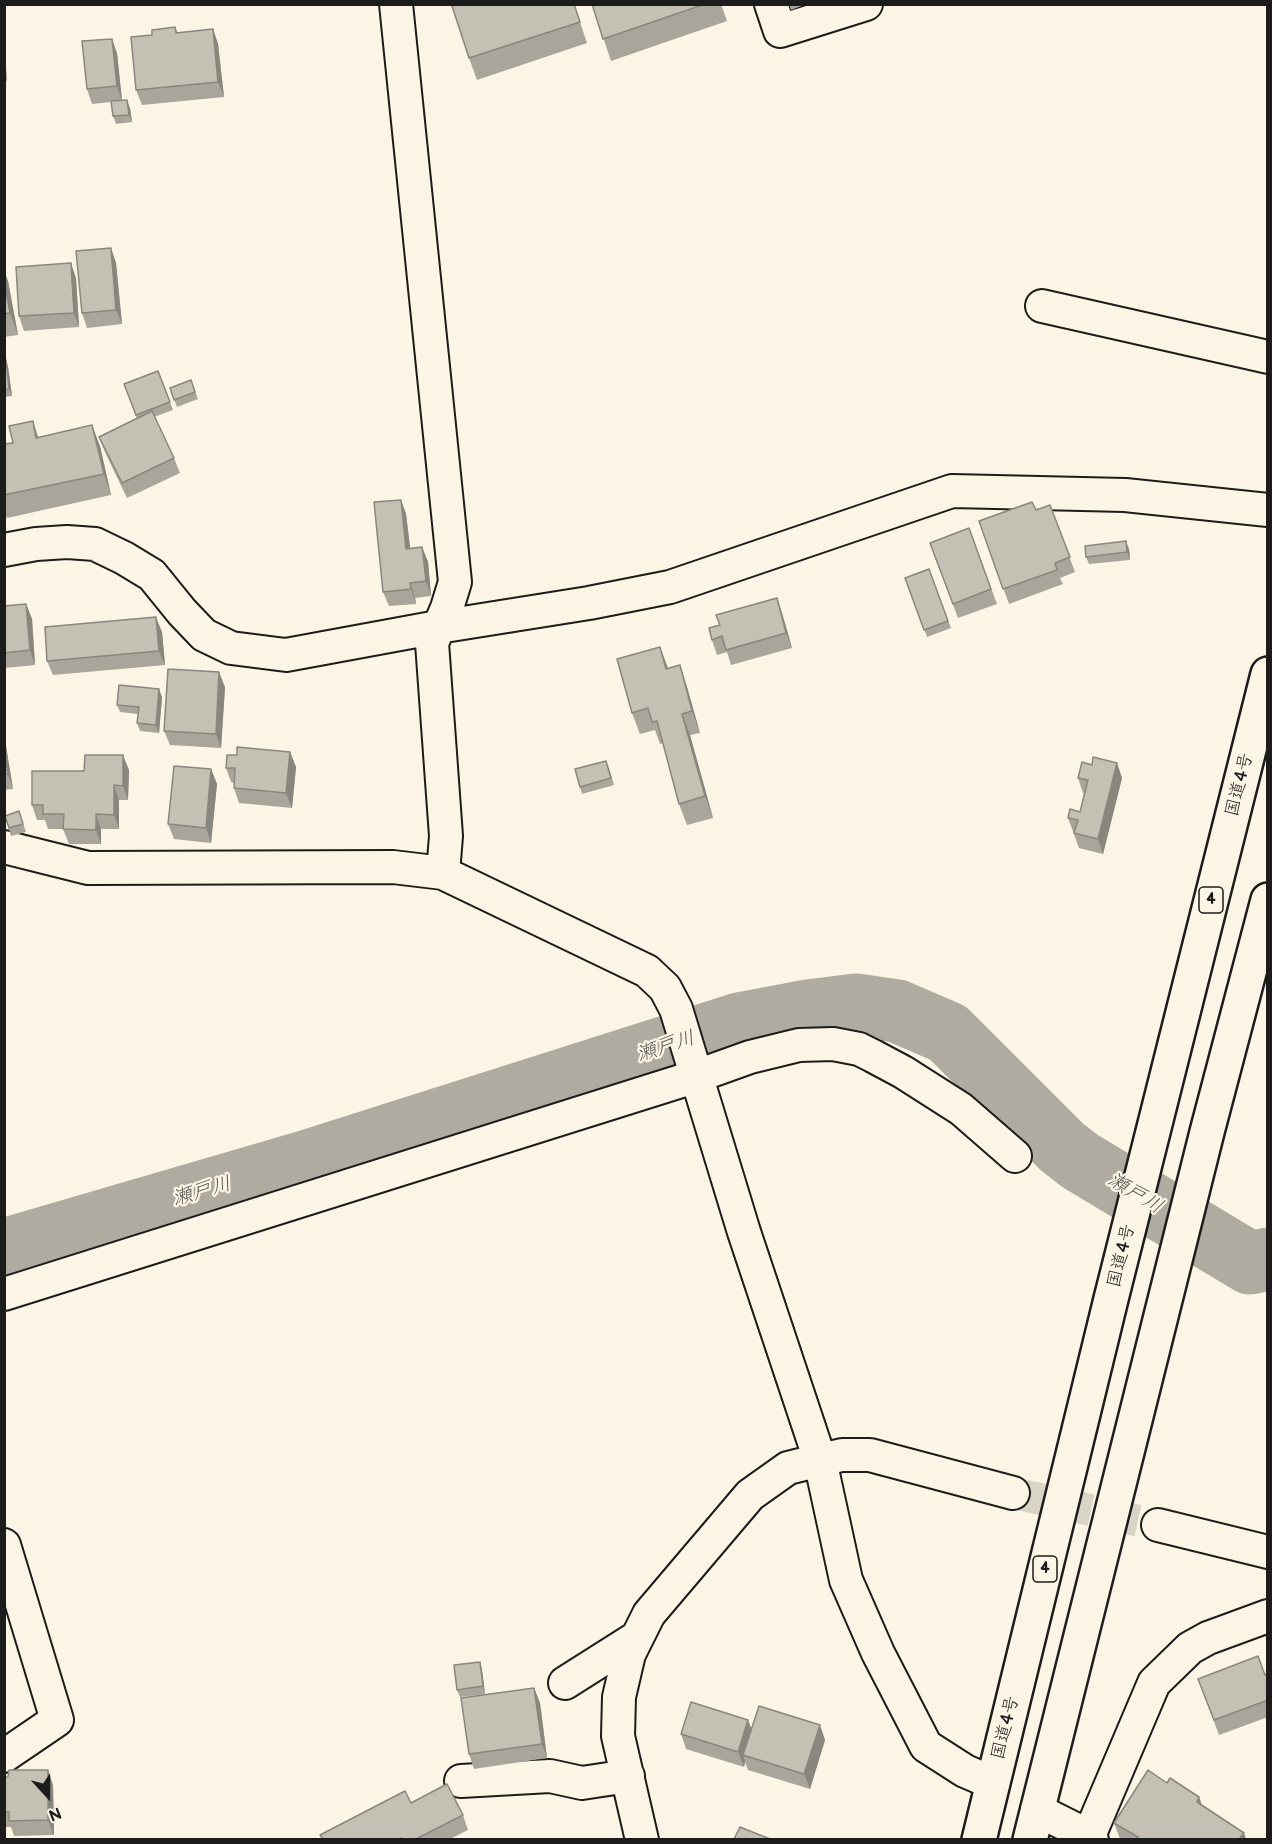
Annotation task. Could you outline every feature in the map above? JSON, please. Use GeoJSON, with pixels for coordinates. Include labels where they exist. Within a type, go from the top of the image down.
{"type":"FeatureCollection","features":[{"type":"Feature","properties":{"kind":"highway","name":"国道4号"},"geometry":{"type":"LineString","coordinates":[[979,1839],[1111,1299],[1268,674]]}},
{"type":"Feature","properties":{"kind":"highway"},"geometry":{"type":"LineString","coordinates":[[1034,1825],[1207,1132],[1268,900]]}},
{"type":"Feature","properties":{"kind":"street"},"geometry":{"type":"LineString","coordinates":[[396,4],[454,582],[447,608],[432,643],[446,836],[443,873]]}},
{"type":"Feature","properties":{"kind":"street"},"geometry":{"type":"LineString","coordinates":[[771,4],[780,31],[866,4]]}},
{"type":"Feature","properties":{"kind":"street"},"geometry":{"type":"LineString","coordinates":[[1042,306],[1268,357]]}},
{"type":"Feature","properties":{"kind":"street"},"geometry":{"type":"LineString","coordinates":[[4,550],[36,544],[67,542],[95,544],[152,575],[204,635],[231,648],[286,655],[670,587],[952,491],[1125,495],[1268,510]]}},
{"type":"Feature","properties":{"kind":"street"},"geometry":{"type":"LineString","coordinates":[[4,848],[88,868],[393,867],[443,873],[647,971],[665,988],[676,1009],[744,1232],[820,1460],[846,1580],[878,1653],[926,1746],[965,1771],[993,1783]]}},
{"type":"Feature","properties":{"kind":"street"},"geometry":{"type":"LineString","coordinates":[[4,1294],[694,1068],[800,1045],[833,1044],[859,1049],[903,1072],[961,1109],[1015,1156]]}},
{"type":"Feature","properties":{"kind":"street"},"geometry":{"type":"LineString","coordinates":[[642,1839],[618,1736],[619,1697],[629,1654],[649,1614],[750,1496],[788,1468],[842,1455],[870,1455],[1013,1493]]}},
{"type":"Feature","properties":{"kind":"street"},"geometry":{"type":"LineString","coordinates":[[1158,1525],[1268,1552]]}},
{"type":"Feature","properties":{"kind":"street"},"geometry":{"type":"LineString","coordinates":[[4,1545],[57,1720],[4,1756]]}},
{"type":"Feature","properties":{"kind":"street"},"geometry":{"type":"LineString","coordinates":[[1034,1825],[1090,1838],[1154,1683],[1190,1648],[1224,1631],[1268,1616]]}},
{"type":"Feature","properties":{"kind":"street"},"geometry":{"type":"LineString","coordinates":[[565,1683],[636,1638]]}},
{"type":"Feature","properties":{"kind":"street"},"geometry":{"type":"LineString","coordinates":[[461,1781],[550,1776],[582,1784],[628,1776]]}},
{"type":"Feature","properties":{"kind":"building"},"geometry":{"type":"Polygon","coordinates":[[[457,4],[574,4],[580,22],[469,58],[452,6],[457,4]]]}},
{"type":"Feature","properties":{"kind":"building"},"geometry":{"type":"Polygon","coordinates":[[[592,4],[705,4],[603,39],[592,4]]]}},
{"type":"Feature","properties":{"kind":"building"},"geometry":{"type":"Polygon","coordinates":[[[175,27],[176,33],[213,29],[218,82],[136,90],[131,37],[152,35],[152,30],[175,27]]]}},
{"type":"Feature","properties":{"kind":"building"},"geometry":{"type":"Polygon","coordinates":[[[112,39],[117,86],[87,89],[82,41],[112,39]]]}},
{"type":"Feature","properties":{"kind":"building"},"geometry":{"type":"Polygon","coordinates":[[[127,100],[129,115],[113,116],[111,101],[127,100]]]}},
{"type":"Feature","properties":{"kind":"building"},"geometry":{"type":"Polygon","coordinates":[[[111,248],[116,310],[82,313],[76,251],[111,248]]]}},
{"type":"Feature","properties":{"kind":"building"},"geometry":{"type":"Polygon","coordinates":[[[71,263],[74,313],[19,316],[16,267],[71,263]]]}},
{"type":"Feature","properties":{"kind":"building"},"geometry":{"type":"Polygon","coordinates":[[[4,281],[10,313],[4,314],[4,281]]]}},
{"type":"Feature","properties":{"kind":"building"},"geometry":{"type":"Polygon","coordinates":[[[4,360],[6,360],[9,389],[4,389],[4,360]]]}},
{"type":"Feature","properties":{"kind":"building"},"geometry":{"type":"Polygon","coordinates":[[[158,371],[170,402],[136,415],[124,384],[158,371]]]}},
{"type":"Feature","properties":{"kind":"building"},"geometry":{"type":"Polygon","coordinates":[[[191,380],[195,392],[174,400],[170,388],[191,380]]]}},
{"type":"Feature","properties":{"kind":"building"},"geometry":{"type":"Polygon","coordinates":[[[152,411],[174,458],[122,483],[99,437],[152,411]]]}},
{"type":"Feature","properties":{"kind":"building"},"geometry":{"type":"Polygon","coordinates":[[[33,421],[36,438],[92,425],[104,474],[4,495],[4,444],[13,443],[9,426],[33,421]]]}},
{"type":"Feature","properties":{"kind":"building"},"geometry":{"type":"Polygon","coordinates":[[[401,500],[406,549],[422,547],[426,581],[410,583],[411,589],[383,592],[374,502],[401,500]]]}},
{"type":"Feature","properties":{"kind":"building"},"geometry":{"type":"Polygon","coordinates":[[[1032,502],[1036,510],[1050,505],[1070,557],[1055,563],[1057,570],[1003,589],[979,521],[1032,502]]]}},
{"type":"Feature","properties":{"kind":"building"},"geometry":{"type":"Polygon","coordinates":[[[969,528],[991,589],[953,604],[930,543],[969,528]]]}},
{"type":"Feature","properties":{"kind":"building"},"geometry":{"type":"Polygon","coordinates":[[[1126,541],[1127,552],[1086,557],[1085,546],[1126,541]]]}},
{"type":"Feature","properties":{"kind":"building"},"geometry":{"type":"Polygon","coordinates":[[[929,569],[948,621],[924,630],[905,578],[929,569]]]}},
{"type":"Feature","properties":{"kind":"building"},"geometry":{"type":"Polygon","coordinates":[[[777,598],[786,633],[726,650],[722,636],[712,640],[709,628],[720,625],[716,615],[777,598]]]}},
{"type":"Feature","properties":{"kind":"building"},"geometry":{"type":"Polygon","coordinates":[[[26,604],[30,650],[4,653],[4,606],[26,604]]]}},
{"type":"Feature","properties":{"kind":"building"},"geometry":{"type":"Polygon","coordinates":[[[156,617],[159,651],[47,661],[45,627],[156,617]]]}},
{"type":"Feature","properties":{"kind":"building"},"geometry":{"type":"Polygon","coordinates":[[[660,647],[666,669],[680,665],[692,711],[682,714],[705,796],[679,804],[657,721],[652,722],[648,708],[632,713],[617,659],[660,647]]]}},
{"type":"Feature","properties":{"kind":"building"},"geometry":{"type":"Polygon","coordinates":[[[168,669],[219,672],[216,734],[164,731],[168,669]]]}},
{"type":"Feature","properties":{"kind":"building"},"geometry":{"type":"Polygon","coordinates":[[[119,685],[159,689],[156,725],[137,723],[139,707],[117,705],[119,685]]]}},
{"type":"Feature","properties":{"kind":"building"},"geometry":{"type":"Polygon","coordinates":[[[237,747],[290,752],[286,793],[234,788],[235,768],[226,768],[227,755],[237,755],[237,747]]]}},
{"type":"Feature","properties":{"kind":"building"},"geometry":{"type":"Polygon","coordinates":[[[4,752],[8,774],[4,775],[4,752]]]}},
{"type":"Feature","properties":{"kind":"building"},"geometry":{"type":"Polygon","coordinates":[[[85,755],[123,755],[123,786],[114,785],[114,815],[96,814],[96,830],[63,829],[64,814],[43,814],[43,805],[32,805],[32,771],[84,771],[85,755]]]}},
{"type":"Feature","properties":{"kind":"building"},"geometry":{"type":"Polygon","coordinates":[[[1093,757],[1117,763],[1098,839],[1074,833],[1078,820],[1068,818],[1070,809],[1080,812],[1088,780],[1078,778],[1082,762],[1092,765],[1093,757]]]}},
{"type":"Feature","properties":{"kind":"building"},"geometry":{"type":"Polygon","coordinates":[[[606,761],[611,778],[580,787],[575,769],[606,761]]]}},
{"type":"Feature","properties":{"kind":"building"},"geometry":{"type":"Polygon","coordinates":[[[174,766],[211,769],[206,828],[168,824],[174,766]]]}},
{"type":"Feature","properties":{"kind":"building"},"geometry":{"type":"Polygon","coordinates":[[[19,811],[23,824],[9,828],[5,816],[19,811]]]}},
{"type":"Feature","properties":{"kind":"building"},"geometry":{"type":"Polygon","coordinates":[[[1258,1656],[1265,1675],[1268,1674],[1268,1700],[1214,1720],[1198,1679],[1258,1656]]]}},
{"type":"Feature","properties":{"kind":"building"},"geometry":{"type":"Polygon","coordinates":[[[480,1662],[483,1686],[457,1690],[454,1665],[480,1662]]]}},
{"type":"Feature","properties":{"kind":"building"},"geometry":{"type":"Polygon","coordinates":[[[534,1688],[542,1744],[469,1754],[461,1698],[534,1688]]]}},
{"type":"Feature","properties":{"kind":"building"},"geometry":{"type":"Polygon","coordinates":[[[691,1702],[748,1720],[738,1752],[681,1734],[691,1702]]]}},
{"type":"Feature","properties":{"kind":"building"},"geometry":{"type":"Polygon","coordinates":[[[759,1706],[820,1725],[804,1774],[743,1755],[759,1706]]]}},
{"type":"Feature","properties":{"kind":"building"},"geometry":{"type":"Polygon","coordinates":[[[9,1770],[48,1770],[48,1820],[9,1821],[9,1812],[4,1812],[4,1777],[8,1777],[9,1770]]]}},
{"type":"Feature","properties":{"kind":"building"},"geometry":{"type":"Polygon","coordinates":[[[1148,1770],[1167,1783],[1170,1778],[1199,1797],[1197,1802],[1244,1833],[1239,1839],[1136,1839],[1138,1837],[1114,1823],[1148,1770]]]}},
{"type":"Feature","properties":{"kind":"building"},"geometry":{"type":"Polygon","coordinates":[[[447,1784],[463,1815],[416,1839],[323,1839],[320,1835],[405,1791],[411,1803],[447,1784]]]}},
{"type":"Feature","properties":{"kind":"building"},"geometry":{"type":"Polygon","coordinates":[[[740,1827],[770,1839],[734,1839],[740,1827]]]}},
{"type":"Feature","properties":{"kind":"waterway","name":"瀬戸川"},"geometry":{"type":"LineString","coordinates":[[4,1250],[305,1162],[739,1024],[856,1005],[897,1011],[948,1033],[1062,1147],[1080,1161],[1250,1263],[1268,1259]]}},
{"type":"Feature","properties":{"kind":"tunnel"},"geometry":{"type":"LineString","coordinates":[[1013,1493],[1158,1525]]}}]}
